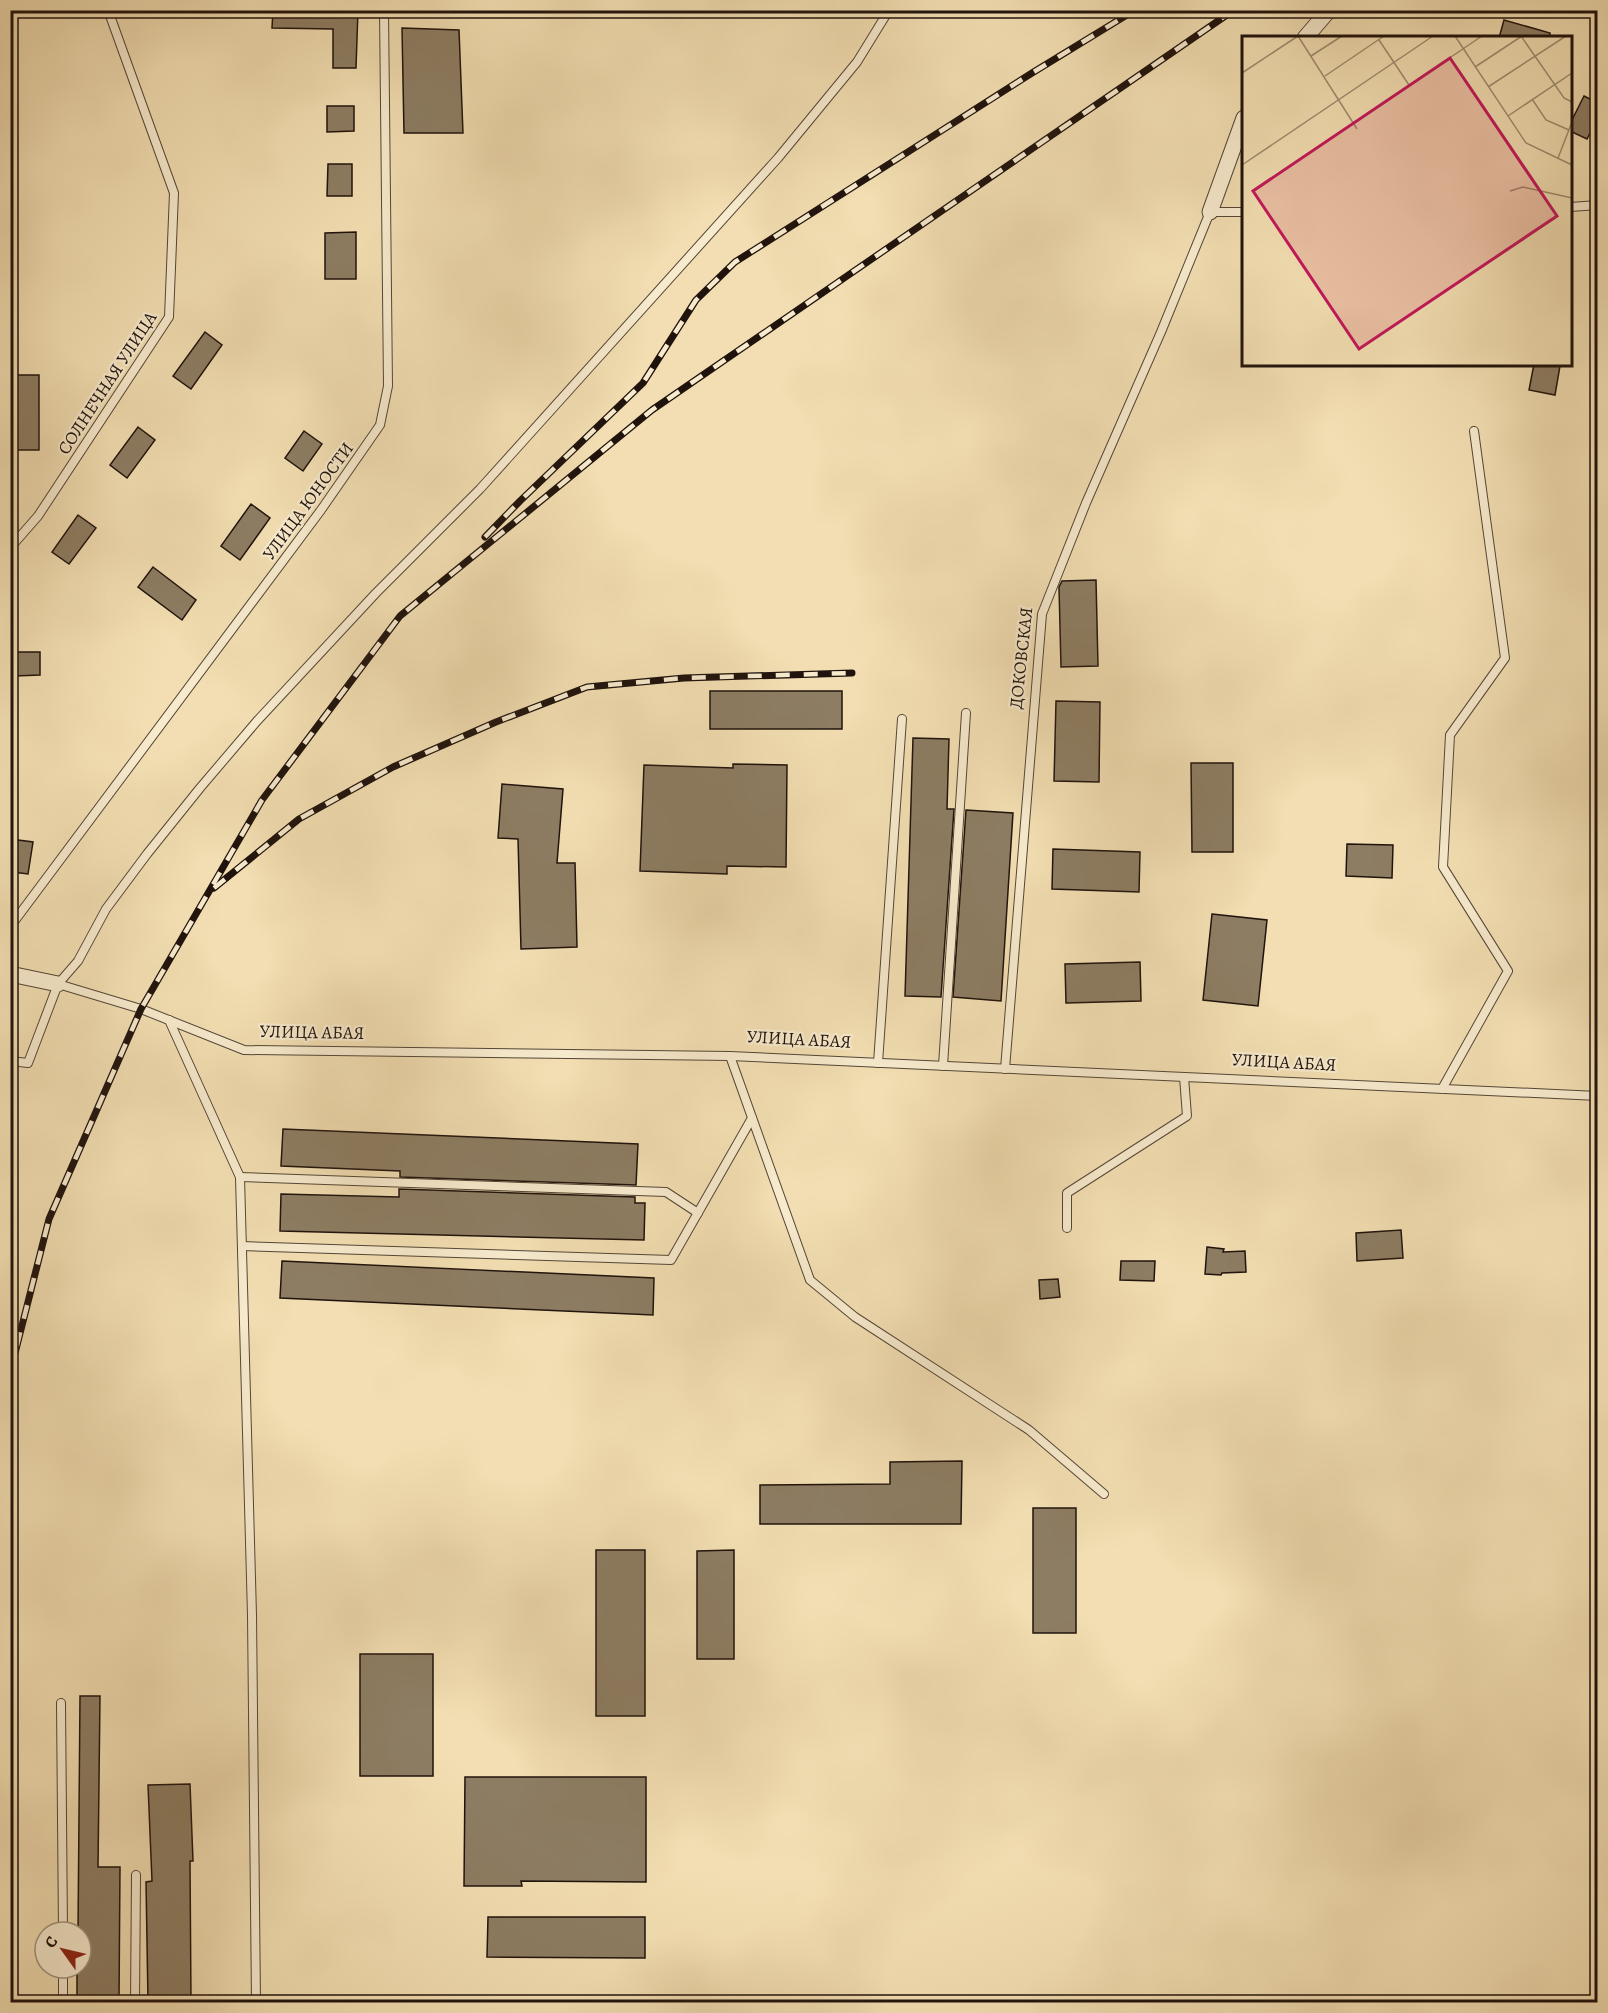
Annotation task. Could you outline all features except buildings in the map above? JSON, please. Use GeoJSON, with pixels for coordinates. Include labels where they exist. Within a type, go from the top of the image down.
{"type":"FeatureCollection","features":[{"type":"Feature","properties":{"kind":"street"},"geometry":{"type":"LineString","coordinates":[[1307,36],[1329,10]]}},
{"type":"Feature","properties":{"kind":"street","name":"ДОКОВСКАЯ"},"geometry":{"type":"LineString","coordinates":[[1210,212],[1242,124]]}},
{"type":"Feature","properties":{"kind":"street","name":"УЛИЦА АБАЯ"},"geometry":{"type":"LineString","coordinates":[[10,974],[58,984]]}},
{"type":"Feature","properties":{"kind":"lane","name":"СОЛНЕЧНАЯ УЛИЦА"},"geometry":{"type":"LineString","coordinates":[[10,548],[38,516],[169,317],[174,193],[108,10]]}},
{"type":"Feature","properties":{"kind":"lane","name":"УЛИЦА ЮНОСТИ"},"geometry":{"type":"LineString","coordinates":[[10,927],[321,510],[380,425],[388,386],[384,10]]}},
{"type":"Feature","properties":{"kind":"lane"},"geometry":{"type":"LineString","coordinates":[[10,1061],[28,1063],[58,984],[78,961],[106,909],[147,854],[257,721],[376,592],[480,489],[778,158],[857,62],[889,10]]}},
{"type":"Feature","properties":{"kind":"lane"},"geometry":{"type":"LineString","coordinates":[[1572,207],[1598,205]]}},
{"type":"Feature","properties":{"kind":"lane"},"geometry":{"type":"LineString","coordinates":[[1210,212],[1242,212]]}},
{"type":"Feature","properties":{"kind":"lane","name":"ДОКОВСКАЯ"},"geometry":{"type":"LineString","coordinates":[[1005,1069],[1042,614],[1086,502],[1161,332],[1210,212]]}},
{"type":"Feature","properties":{"kind":"lane"},"geometry":{"type":"LineString","coordinates":[[1443,1089],[1508,971],[1443,867],[1450,735],[1505,658],[1474,431]]}},
{"type":"Feature","properties":{"kind":"lane"},"geometry":{"type":"LineString","coordinates":[[943,1066],[966,712]]}},
{"type":"Feature","properties":{"kind":"lane"},"geometry":{"type":"LineString","coordinates":[[878,1063],[902,718]]}},
{"type":"Feature","properties":{"kind":"lane","name":"УЛИЦА АБАЯ"},"geometry":{"type":"LineString","coordinates":[[58,984],[141,1009],[244,1050],[730,1056],[1598,1096]]}},
{"type":"Feature","properties":{"kind":"lane"},"geometry":{"type":"LineString","coordinates":[[169,1020],[240,1177],[252,1615],[256,2002]]}},
{"type":"Feature","properties":{"kind":"lane"},"geometry":{"type":"LineString","coordinates":[[730,1056],[810,1280],[855,1317],[1029,1430],[1104,1494]]}},
{"type":"Feature","properties":{"kind":"lane"},"geometry":{"type":"LineString","coordinates":[[1066,1228],[1067,1193],[1187,1116],[1184,1077]]}},
{"type":"Feature","properties":{"kind":"lane"},"geometry":{"type":"LineString","coordinates":[[242,1246],[671,1260],[752,1118]]}},
{"type":"Feature","properties":{"kind":"lane"},"geometry":{"type":"LineString","coordinates":[[240,1177],[666,1192],[698,1213]]}},
{"type":"Feature","properties":{"kind":"lane"},"geometry":{"type":"LineString","coordinates":[[61,1703],[63,1920]]}},
{"type":"Feature","properties":{"kind":"lane"},"geometry":{"type":"LineString","coordinates":[[135,2002],[136,1875]]}},
{"type":"Feature","properties":{"kind":"lane"},"geometry":{"type":"LineString","coordinates":[[63,1980],[63,2002]]}},
{"type":"Feature","properties":{"kind":"railway"},"geometry":{"type":"LineString","coordinates":[[485,537],[643,383],[696,300],[735,262],[1135,10]]}},
{"type":"Feature","properties":{"kind":"railway"},"geometry":{"type":"LineString","coordinates":[[10,1373],[49,1219],[141,1009],[262,800],[400,616],[652,410],[1234,10]]}},
{"type":"Feature","properties":{"kind":"railway"},"geometry":{"type":"LineString","coordinates":[[214,888],[299,819],[393,767],[496,722],[587,687],[684,678],[852,673]]}}]}
